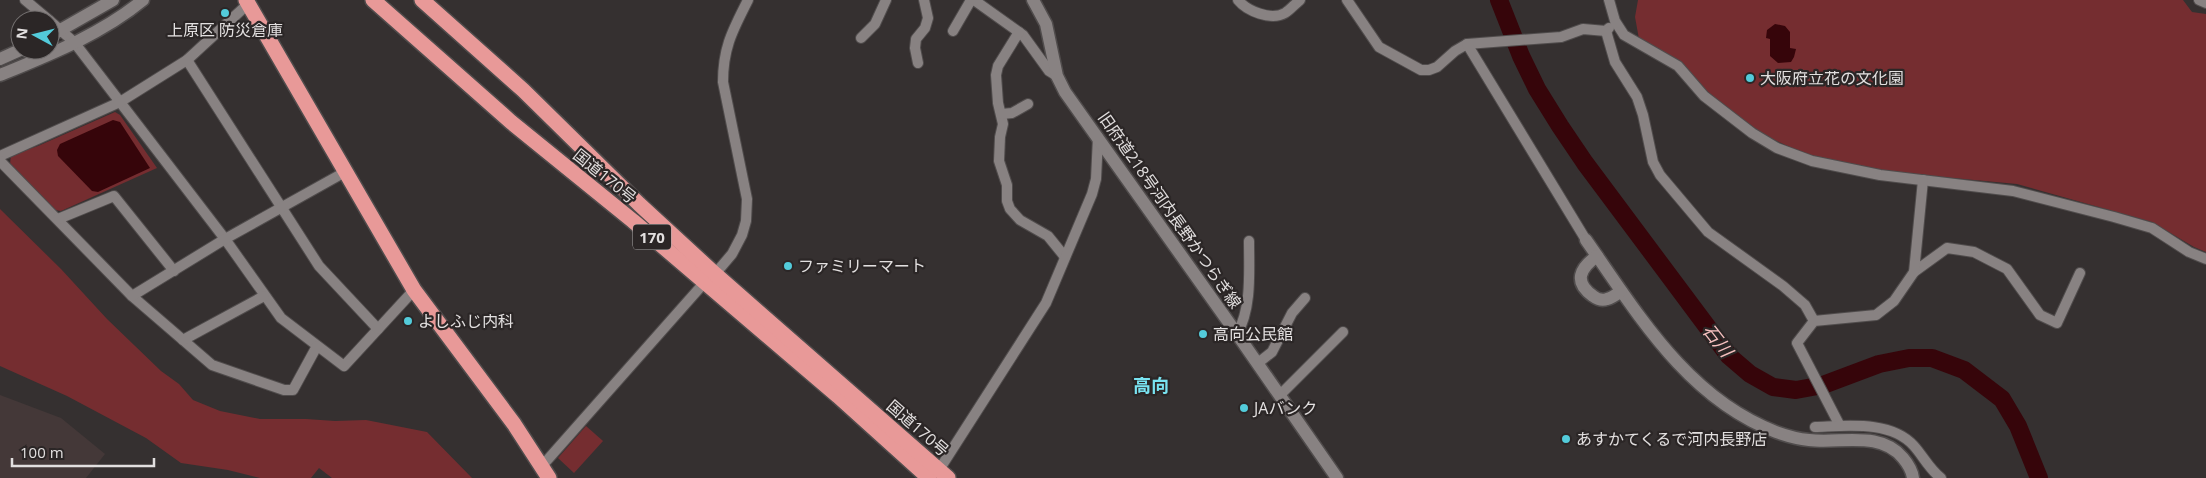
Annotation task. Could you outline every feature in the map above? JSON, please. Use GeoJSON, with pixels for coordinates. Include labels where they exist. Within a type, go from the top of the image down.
{"type":"FeatureCollection","features":[{"type":"Feature","properties":{"kind":"highway","name":"国道170号"},"geometry":{"type":"LineString","coordinates":[[373,0],[511,122],[709,278],[938,475]]}},
{"type":"Feature","properties":{"kind":"highway","name":"国道170号"},"geometry":{"type":"LineString","coordinates":[[422,0],[528,96],[639,204],[709,278]]}},
{"type":"Feature","properties":{"kind":"highway"},"geometry":{"type":"LineString","coordinates":[[247,2],[414,290],[514,424],[545,472]]}},
{"type":"Feature","properties":{"kind":"street"},"geometry":{"type":"LineString","coordinates":[[25,0],[38,10]]}},
{"type":"Feature","properties":{"kind":"street"},"geometry":{"type":"LineString","coordinates":[[112,0],[62,31],[74,42],[225,239],[281,318],[344,366],[414,290]]}},
{"type":"Feature","properties":{"kind":"street"},"geometry":{"type":"LineString","coordinates":[[0,75],[74,42],[126,14],[143,0]]}},
{"type":"Feature","properties":{"kind":"street"},"geometry":{"type":"LineString","coordinates":[[545,472],[709,278],[732,254],[742,235],[746,221],[747,199],[722,82],[722,62],[727,43],[748,0]]}},
{"type":"Feature","properties":{"kind":"street"},"geometry":{"type":"LineString","coordinates":[[861,38],[875,24],[886,0]]}},
{"type":"Feature","properties":{"kind":"street"},"geometry":{"type":"LineString","coordinates":[[914,61],[916,39],[925,28],[928,18],[924,0]]}},
{"type":"Feature","properties":{"kind":"street"},"geometry":{"type":"LineString","coordinates":[[953,32],[972,0],[1019,32],[1049,71],[1057,76]]}},
{"type":"Feature","properties":{"kind":"street","name":"旧府道218号河内長野かつらぎ線"},"geometry":{"type":"LineString","coordinates":[[1033,0],[1046,24],[1057,76],[1065,92],[1258,363],[1337,478]]}},
{"type":"Feature","properties":{"kind":"street"},"geometry":{"type":"LineString","coordinates":[[1238,0],[1244,8],[1276,16],[1284,13],[1300,0]]}},
{"type":"Feature","properties":{"kind":"street"},"geometry":{"type":"LineString","coordinates":[[1347,0],[1379,48],[1387,54],[1421,70],[1437,67],[1455,51],[1472,44],[1561,37],[1583,29],[1606,32]]}},
{"type":"Feature","properties":{"kind":"street"},"geometry":{"type":"LineString","coordinates":[[1609,0],[1615,21],[1624,35],[1678,66],[1704,96],[1752,133],[1777,148],[1812,161],[1864,172],[2012,191],[2114,217],[2152,228],[2189,252],[2206,259]]}},
{"type":"Feature","properties":{"kind":"street"},"geometry":{"type":"LineString","coordinates":[[2199,0],[2206,2]]}},
{"type":"Feature","properties":{"kind":"street"},"geometry":{"type":"LineString","coordinates":[[0,156],[120,102],[187,60],[247,2]]}},
{"type":"Feature","properties":{"kind":"street"},"geometry":{"type":"LineString","coordinates":[[1606,32],[1615,21]]}},
{"type":"Feature","properties":{"kind":"street"},"geometry":{"type":"LineString","coordinates":[[1019,32],[1001,61],[996,75],[998,103],[1004,124],[1000,137],[999,161],[1007,185],[1007,201],[1010,209],[1020,220],[1048,236],[1065,257]]}},
{"type":"Feature","properties":{"kind":"street"},"geometry":{"type":"LineString","coordinates":[[1606,32],[1615,62],[1637,97],[1643,114],[1652,162],[1660,175],[1708,232],[1783,286],[1805,305],[1814,321]]}},
{"type":"Feature","properties":{"kind":"street"},"geometry":{"type":"LineString","coordinates":[[1472,44],[1586,240],[1650,332],[1676,362],[1725,403],[1757,423],[1798,438],[1810,440],[1872,441],[1889,446],[1900,454],[1908,464],[1913,478]]}},
{"type":"Feature","properties":{"kind":"street"},"geometry":{"type":"LineString","coordinates":[[187,60],[319,266],[378,329]]}},
{"type":"Feature","properties":{"kind":"street"},"geometry":{"type":"LineString","coordinates":[[1002,114],[1012,113],[1028,104]]}},
{"type":"Feature","properties":{"kind":"street"},"geometry":{"type":"LineString","coordinates":[[938,475],[1046,303],[1092,194],[1096,179],[1098,137]]}},
{"type":"Feature","properties":{"kind":"street"},"geometry":{"type":"LineString","coordinates":[[0,161],[132,296],[212,365],[284,390],[293,390],[317,346]]}},
{"type":"Feature","properties":{"kind":"street"},"geometry":{"type":"LineString","coordinates":[[132,296],[225,239],[345,172]]}},
{"type":"Feature","properties":{"kind":"street"},"geometry":{"type":"LineString","coordinates":[[1914,272],[1924,180]]}},
{"type":"Feature","properties":{"kind":"street"},"geometry":{"type":"LineString","coordinates":[[58,220],[114,196],[174,271]]}},
{"type":"Feature","properties":{"kind":"street"},"geometry":{"type":"LineString","coordinates":[[1237,334],[1244,322],[1249,276],[1249,241]]}},
{"type":"Feature","properties":{"kind":"street"},"geometry":{"type":"LineString","coordinates":[[1840,426],[1796,343],[1814,321],[1876,315],[1894,301],[1914,272],[1947,248],[1974,252],[2007,269],[2040,315],[2057,324],[2080,273]]}},
{"type":"Feature","properties":{"kind":"street"},"geometry":{"type":"LineString","coordinates":[[1597,256],[1586,264],[1583,269],[1581,279],[1584,289],[1602,300],[1608,299],[1621,291]]}},
{"type":"Feature","properties":{"kind":"street"},"geometry":{"type":"LineString","coordinates":[[183,340],[264,296]]}},
{"type":"Feature","properties":{"kind":"street"},"geometry":{"type":"LineString","coordinates":[[1258,363],[1272,352],[1292,313],[1306,298]]}},
{"type":"Feature","properties":{"kind":"street"},"geometry":{"type":"LineString","coordinates":[[1280,395],[1342,332]]}},
{"type":"Feature","properties":{"kind":"street"},"geometry":{"type":"LineString","coordinates":[[1815,427],[1840,426],[1881,429],[1900,434],[1913,444],[1941,478]]}},
{"type":"Feature","properties":{"kind":"shaded area","name":"大阪府立花の文化園"},"geometry":{"type":"Polygon","coordinates":[[[1638,0],[2183,0],[2192,12],[2206,14],[2206,252],[2152,222],[2017,184],[1867,170],[1813,158],[1764,135],[1706,93],[1681,62],[1639,39],[1635,17],[1638,0]]]}},
{"type":"Feature","properties":{"kind":"shaded area"},"geometry":{"type":"Polygon","coordinates":[[[1775,24],[1785,26],[1790,32],[1790,48],[1796,49],[1791,62],[1778,63],[1770,56],[1770,39],[1766,38],[1767,30],[1775,24]]]}},
{"type":"Feature","properties":{"kind":"shaded area"},"geometry":{"type":"Polygon","coordinates":[[[115,112],[120,115],[157,168],[61,211],[55,210],[10,164],[11,155],[38,146],[115,112]]]}},
{"type":"Feature","properties":{"kind":"shaded area"},"geometry":{"type":"Polygon","coordinates":[[[113,120],[120,122],[150,168],[98,192],[92,191],[58,156],[57,150],[60,144],[113,120]]]}},
{"type":"Feature","properties":{"kind":"shaded area"},"geometry":{"type":"Polygon","coordinates":[[[0,209],[61,269],[107,319],[161,371],[179,384],[193,400],[220,411],[260,419],[366,420],[427,432],[472,478],[332,478],[319,468],[311,478],[260,478],[228,470],[181,463],[146,438],[67,396],[0,366],[0,209]]]}},
{"type":"Feature","properties":{"kind":"shaded area"},"geometry":{"type":"Polygon","coordinates":[[[0,395],[61,418],[105,454],[86,478],[0,478],[0,395]]]}},
{"type":"Feature","properties":{"kind":"shaded area"},"geometry":{"type":"Polygon","coordinates":[[[586,426],[603,441],[574,473],[558,458],[586,426]]]}},
{"type":"Feature","properties":{"kind":"waterway","name":"石川"},"geometry":{"type":"LineString","coordinates":[[1499,0],[1521,56],[1537,89],[1560,126],[1585,163],[1729,356],[1750,374],[1773,387],[1796,390],[1823,385],[1879,364],[1909,358],[1932,358],[1964,370],[2002,399],[2018,426],[2039,478]]}},
{"type":"Feature","properties":{"kind":"place","name":"上原区 防災倉庫"},"geometry":{"type":"Point","coordinates":[225,13]}},
{"type":"Feature","properties":{"kind":"place","name":"大阪府立花の文化園"},"geometry":{"type":"Point","coordinates":[1750,78]}},
{"type":"Feature","properties":{"kind":"place","name":"ファミリーマート"},"geometry":{"type":"Point","coordinates":[788,266]}},
{"type":"Feature","properties":{"kind":"place","name":"よしふじ内科"},"geometry":{"type":"Point","coordinates":[408,321]}},
{"type":"Feature","properties":{"kind":"place","name":"高向公民館"},"geometry":{"type":"Point","coordinates":[1203,334]}},
{"type":"Feature","properties":{"kind":"place","name":"JAバンク"},"geometry":{"type":"Point","coordinates":[1244,408]}},
{"type":"Feature","properties":{"kind":"place","name":"あすかてくるで河内長野店"},"geometry":{"type":"Point","coordinates":[1566,439]}},
{"type":"Feature","properties":{"kind":"district","name":"高向"},"geometry":{"type":"Point","coordinates":[1151,385]}}]}
